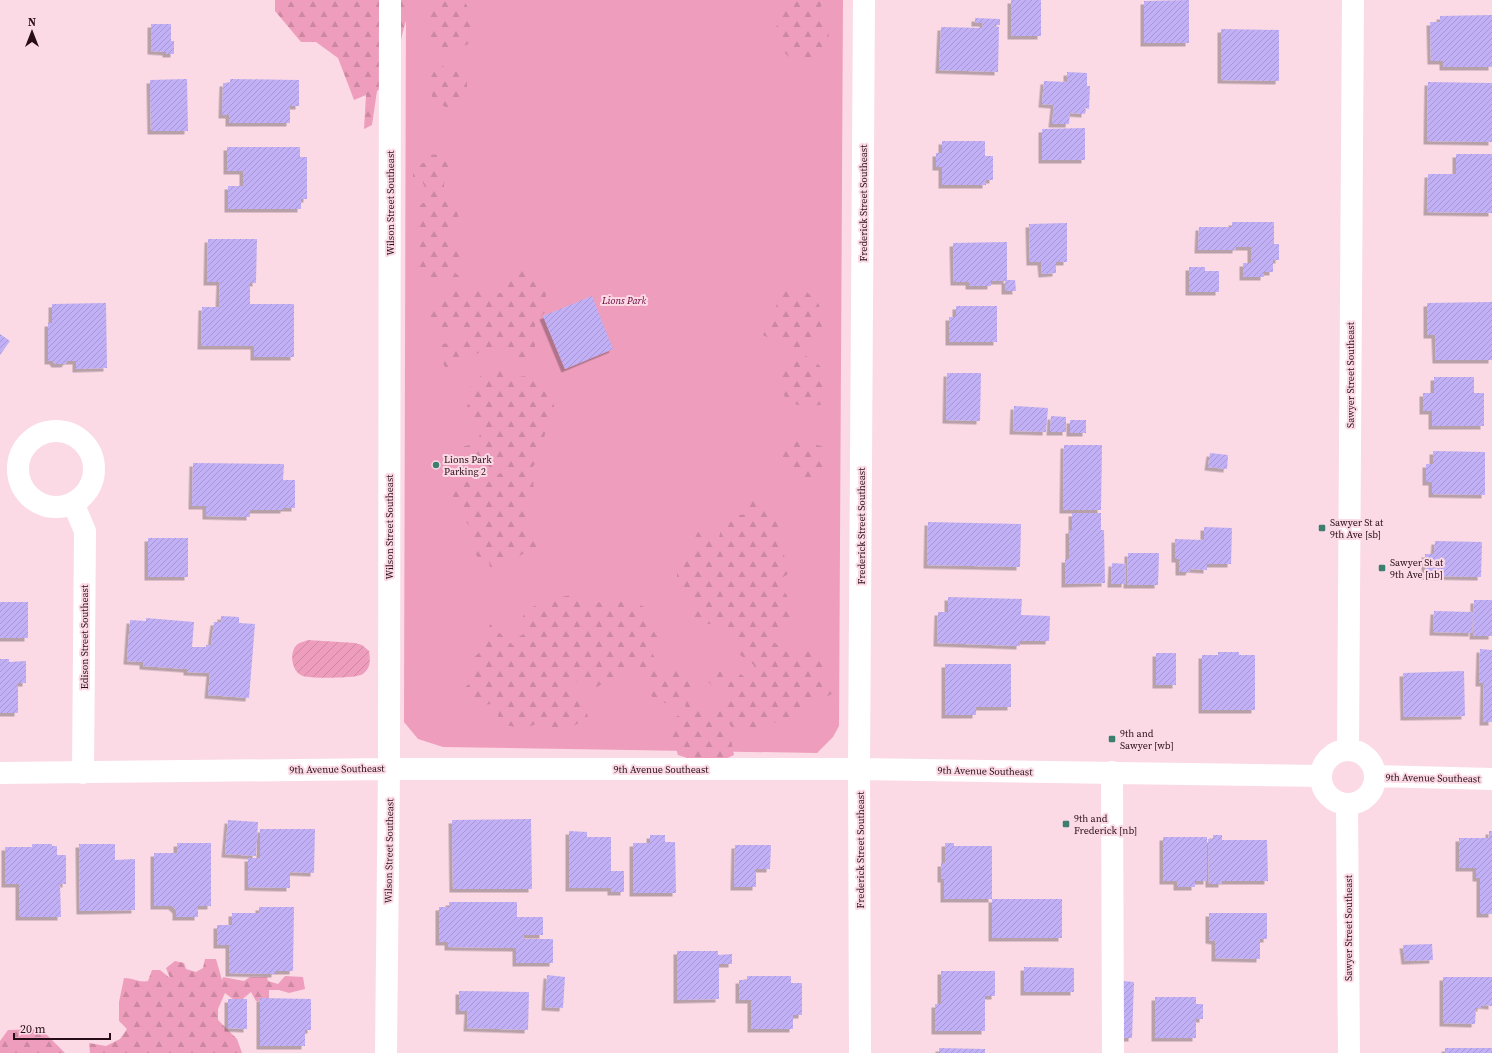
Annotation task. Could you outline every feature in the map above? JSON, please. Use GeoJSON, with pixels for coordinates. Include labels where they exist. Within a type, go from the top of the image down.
{"type":"FeatureCollection","features":[{"type":"Feature","properties":{"kind":"street","name":"Wilson Street Southeast"},"geometry":{"type":"LineString","coordinates":[[386,1053],[390,769],[390,0]]}},
{"type":"Feature","properties":{"kind":"street","name":"Frederick Street Southeast"},"geometry":{"type":"LineString","coordinates":[[860,1053],[859,769],[864,0]]}},
{"type":"Feature","properties":{"kind":"street","name":"Sawyer Street Southeast"},"geometry":{"type":"LineString","coordinates":[[1348,750],[1353,0]]}},
{"type":"Feature","properties":{"kind":"street","name":"Edison Street Southeast"},"geometry":{"type":"LineString","coordinates":[[73,503],[85,531],[83,773]]}},
{"type":"Feature","properties":{"kind":"street"},"geometry":{"type":"LineString","coordinates":[[1348,750],[1357,751],[1365,755],[1375,770],[1373,788],[1368,795],[1353,804],[1335,801],[1328,796],[1323,788],[1321,776],[1325,762],[1331,755],[1339,751],[1348,750]]}},
{"type":"Feature","properties":{"kind":"street","name":"9th Avenue Southeast"},"geometry":{"type":"LineString","coordinates":[[0,773],[390,769],[859,769],[1321,776]]}},
{"type":"Feature","properties":{"kind":"street"},"geometry":{"type":"LineString","coordinates":[[1112,772],[1112,1053]]}},
{"type":"Feature","properties":{"kind":"street","name":"9th Avenue Southeast"},"geometry":{"type":"LineString","coordinates":[[1375,776],[1492,779]]}},
{"type":"Feature","properties":{"kind":"street","name":"Sawyer Street Southeast"},"geometry":{"type":"LineString","coordinates":[[1348,804],[1349,1053]]}},
{"type":"Feature","properties":{"kind":"green space"},"geometry":{"type":"Polygon","coordinates":[[[275,0],[412,0],[399,49],[399,74],[377,91],[372,125],[364,129],[366,95],[354,100],[338,58],[316,42],[301,42],[275,11],[275,0]]]}},
{"type":"Feature","properties":{"kind":"green space","name":"Lions Park"},"geometry":{"type":"Polygon","coordinates":[[[406,0],[843,0],[839,726],[833,737],[817,753],[443,747],[418,739],[404,722],[406,0]]]}},
{"type":"Feature","properties":{"kind":"green space"},"geometry":{"type":"Polygon","coordinates":[[[435,0],[464,0],[472,16],[471,43],[451,51],[432,43],[428,21],[435,0]]]}},
{"type":"Feature","properties":{"kind":"green space"},"geometry":{"type":"Polygon","coordinates":[[[798,0],[825,0],[820,8],[829,33],[825,56],[795,62],[779,48],[775,29],[787,7],[798,0]]]}},
{"type":"Feature","properties":{"kind":"green space"},"geometry":{"type":"Polygon","coordinates":[[[438,65],[466,73],[468,97],[448,108],[433,101],[428,82],[438,65]]]}},
{"type":"Feature","properties":{"kind":"green space"},"geometry":{"type":"Polygon","coordinates":[[[449,153],[458,169],[444,183],[444,196],[457,209],[460,225],[454,233],[451,242],[459,249],[465,262],[453,271],[461,278],[465,290],[484,287],[496,294],[504,292],[506,273],[521,270],[540,275],[546,291],[546,311],[535,323],[535,353],[528,360],[517,365],[506,354],[499,350],[492,349],[479,352],[456,371],[446,369],[442,361],[439,344],[453,343],[458,349],[467,339],[461,324],[437,330],[431,322],[425,309],[442,304],[444,291],[458,289],[448,275],[436,279],[423,276],[418,265],[422,258],[415,241],[420,231],[415,209],[430,198],[421,179],[413,178],[413,168],[427,161],[430,155],[449,153]]]}},
{"type":"Feature","properties":{"kind":"green space"},"geometry":{"type":"Polygon","coordinates":[[[788,288],[806,291],[818,303],[824,317],[820,334],[814,340],[803,336],[803,350],[787,353],[780,344],[763,335],[769,324],[767,312],[776,309],[777,301],[788,288]]]}},
{"type":"Feature","properties":{"kind":"green space"},"geometry":{"type":"Polygon","coordinates":[[[806,356],[819,365],[824,371],[826,383],[824,404],[810,406],[795,404],[787,399],[782,391],[781,386],[784,370],[791,363],[806,356]]]}},
{"type":"Feature","properties":{"kind":"green space"},"geometry":{"type":"Polygon","coordinates":[[[503,368],[518,377],[526,376],[545,388],[551,397],[557,419],[546,429],[540,457],[532,468],[534,491],[527,506],[533,516],[525,528],[539,537],[536,554],[523,554],[510,560],[505,570],[490,568],[487,548],[480,559],[471,550],[474,530],[462,518],[464,505],[449,494],[450,483],[462,478],[472,478],[475,470],[493,485],[493,479],[500,473],[513,478],[484,464],[481,458],[460,457],[460,447],[475,444],[481,433],[467,417],[467,406],[472,399],[467,393],[469,387],[486,371],[503,368]]]}},
{"type":"Feature","properties":{"kind":"green space"},"geometry":{"type":"Polygon","coordinates":[[[794,441],[805,441],[824,447],[829,470],[822,479],[805,484],[783,467],[783,450],[794,441]]]}},
{"type":"Feature","properties":{"kind":"green space"},"geometry":{"type":"Polygon","coordinates":[[[750,491],[772,511],[778,526],[772,537],[781,546],[790,573],[778,580],[794,608],[790,625],[770,639],[786,652],[814,644],[827,661],[825,674],[832,687],[832,694],[808,705],[806,715],[793,715],[788,725],[773,722],[755,730],[745,728],[736,733],[727,721],[726,730],[731,739],[734,755],[717,763],[690,759],[678,755],[671,733],[671,719],[684,713],[686,703],[656,703],[649,692],[651,684],[644,669],[633,669],[627,677],[613,678],[597,687],[573,681],[559,687],[583,701],[588,717],[569,729],[546,730],[538,723],[524,729],[497,723],[500,703],[483,705],[464,688],[474,680],[470,661],[481,651],[490,624],[516,648],[517,638],[530,630],[523,616],[532,607],[554,598],[578,594],[588,601],[606,603],[619,601],[643,606],[648,613],[655,634],[664,643],[652,653],[662,669],[676,669],[690,679],[694,694],[694,709],[706,710],[715,714],[724,703],[723,691],[712,686],[704,677],[715,670],[736,671],[752,682],[754,665],[740,655],[743,645],[737,636],[715,624],[692,624],[692,606],[677,583],[677,571],[681,557],[690,554],[692,543],[698,532],[712,539],[719,537],[724,520],[739,515],[749,514],[750,491]]]}},
{"type":"Feature","properties":{"kind":"green space"},"geometry":{"type":"Polygon","coordinates":[[[308,640],[355,643],[362,645],[369,651],[369,667],[363,674],[357,676],[323,678],[303,676],[294,668],[292,655],[296,646],[308,640]]]}},
{"type":"Feature","properties":{"kind":"green space"},"geometry":{"type":"Polygon","coordinates":[[[205,959],[216,959],[222,980],[223,977],[244,981],[250,977],[267,977],[268,981],[278,984],[285,976],[303,977],[305,989],[289,993],[279,990],[269,990],[269,1002],[256,1001],[251,992],[238,1003],[225,993],[218,1009],[218,1020],[237,1039],[242,1053],[90,1053],[89,1043],[106,1046],[120,1039],[127,1029],[119,1021],[119,1002],[124,978],[148,981],[152,970],[160,970],[170,978],[166,968],[175,961],[184,963],[186,969],[196,972],[203,968],[205,959]]]}},
{"type":"Feature","properties":{"kind":"green space"},"geometry":{"type":"Polygon","coordinates":[[[41,1029],[65,1053],[0,1053],[0,1041],[8,1030],[41,1029]]]}},
{"type":"Feature","properties":{"kind":"building"},"geometry":{"type":"Polygon","coordinates":[[[1011,0],[1041,0],[1041,36],[1011,36],[1011,0]]]}},
{"type":"Feature","properties":{"kind":"building"},"geometry":{"type":"Polygon","coordinates":[[[1189,0],[1189,43],[1144,43],[1144,1],[1189,0]]]}},
{"type":"Feature","properties":{"kind":"building"},"geometry":{"type":"Polygon","coordinates":[[[1492,15],[1492,67],[1443,67],[1443,61],[1431,61],[1430,22],[1440,22],[1440,16],[1492,15]]]}},
{"type":"Feature","properties":{"kind":"building"},"geometry":{"type":"Polygon","coordinates":[[[975,18],[1000,19],[1000,25],[994,25],[999,27],[998,72],[939,70],[941,27],[982,28],[983,23],[975,23],[975,18]]]}},
{"type":"Feature","properties":{"kind":"building"},"geometry":{"type":"Polygon","coordinates":[[[151,24],[171,24],[171,41],[174,41],[174,54],[151,51],[151,24]]]}},
{"type":"Feature","properties":{"kind":"building"},"geometry":{"type":"Polygon","coordinates":[[[1221,29],[1279,30],[1279,81],[1221,80],[1221,29]]]}},
{"type":"Feature","properties":{"kind":"building"},"geometry":{"type":"Polygon","coordinates":[[[1067,72],[1087,73],[1087,86],[1090,86],[1089,109],[1085,108],[1085,114],[1070,113],[1069,124],[1052,124],[1054,105],[1042,104],[1044,81],[1067,82],[1067,72]]]}},
{"type":"Feature","properties":{"kind":"building"},"geometry":{"type":"Polygon","coordinates":[[[187,79],[188,131],[151,131],[150,80],[187,79]]]}},
{"type":"Feature","properties":{"kind":"building"},"geometry":{"type":"Polygon","coordinates":[[[230,79],[299,80],[299,106],[290,106],[290,123],[229,123],[229,115],[222,115],[223,83],[230,83],[230,79]]]}},
{"type":"Feature","properties":{"kind":"building"},"geometry":{"type":"Polygon","coordinates":[[[1428,82],[1492,83],[1492,142],[1427,141],[1428,82]]]}},
{"type":"Feature","properties":{"kind":"building"},"geometry":{"type":"Polygon","coordinates":[[[1085,128],[1085,160],[1042,160],[1042,129],[1085,128]]]}},
{"type":"Feature","properties":{"kind":"building"},"geometry":{"type":"Polygon","coordinates":[[[942,141],[985,141],[985,156],[993,156],[993,180],[986,180],[986,185],[942,185],[942,167],[936,167],[936,153],[942,153],[942,141]]]}},
{"type":"Feature","properties":{"kind":"building"},"geometry":{"type":"Polygon","coordinates":[[[227,147],[300,147],[300,157],[307,157],[307,199],[301,199],[301,209],[228,209],[228,186],[243,186],[243,171],[227,171],[227,147]]]}},
{"type":"Feature","properties":{"kind":"building"},"geometry":{"type":"Polygon","coordinates":[[[1456,154],[1492,154],[1492,213],[1427,212],[1428,174],[1456,174],[1456,154]]]}},
{"type":"Feature","properties":{"kind":"building"},"geometry":{"type":"Polygon","coordinates":[[[1232,222],[1274,222],[1274,244],[1279,244],[1279,260],[1273,260],[1273,272],[1264,272],[1264,277],[1243,277],[1243,263],[1251,263],[1251,247],[1236,247],[1236,250],[1198,250],[1199,227],[1232,227],[1232,222]]]}},
{"type":"Feature","properties":{"kind":"building"},"geometry":{"type":"Polygon","coordinates":[[[1067,223],[1067,262],[1056,262],[1056,273],[1042,274],[1041,262],[1030,262],[1029,224],[1067,223]]]}},
{"type":"Feature","properties":{"kind":"building"},"geometry":{"type":"Polygon","coordinates":[[[208,239],[257,239],[256,283],[250,283],[250,304],[294,304],[294,357],[254,357],[254,346],[201,346],[202,307],[219,307],[220,282],[207,282],[208,239]]]}},
{"type":"Feature","properties":{"kind":"building"},"geometry":{"type":"Polygon","coordinates":[[[1007,242],[1007,280],[1015,280],[1016,291],[1005,291],[1005,281],[991,281],[991,286],[969,286],[969,282],[954,282],[953,243],[1007,242]]]}},
{"type":"Feature","properties":{"kind":"building"},"geometry":{"type":"Polygon","coordinates":[[[1189,267],[1205,267],[1205,271],[1219,271],[1219,292],[1189,292],[1189,267]]]}},
{"type":"Feature","properties":{"kind":"building"},"geometry":{"type":"Polygon","coordinates":[[[592,296],[613,349],[565,369],[543,316],[592,296]]]}},
{"type":"Feature","properties":{"kind":"building"},"geometry":{"type":"Polygon","coordinates":[[[1492,302],[1492,360],[1436,360],[1435,335],[1427,335],[1427,303],[1492,302]]]}},
{"type":"Feature","properties":{"kind":"building"},"geometry":{"type":"Polygon","coordinates":[[[106,303],[107,368],[76,369],[76,361],[67,361],[65,364],[55,364],[53,361],[48,361],[48,323],[52,323],[52,304],[106,303]]]}},
{"type":"Feature","properties":{"kind":"building"},"geometry":{"type":"Polygon","coordinates":[[[956,306],[997,306],[997,342],[949,342],[949,317],[956,317],[956,306]]]}},
{"type":"Feature","properties":{"kind":"building"},"geometry":{"type":"Polygon","coordinates":[[[0,334],[10,341],[0,355],[0,334]]]}},
{"type":"Feature","properties":{"kind":"building"},"geometry":{"type":"Polygon","coordinates":[[[947,373],[981,373],[980,421],[946,420],[947,373]]]}},
{"type":"Feature","properties":{"kind":"building"},"geometry":{"type":"Polygon","coordinates":[[[1434,377],[1474,377],[1474,393],[1484,393],[1484,426],[1432,426],[1432,411],[1423,411],[1423,393],[1434,393],[1434,377]]]}},
{"type":"Feature","properties":{"kind":"building"},"geometry":{"type":"Polygon","coordinates":[[[1014,406],[1048,408],[1046,432],[1013,431],[1014,406]]]}},
{"type":"Feature","properties":{"kind":"building"},"geometry":{"type":"Polygon","coordinates":[[[1051,416],[1066,417],[1066,432],[1050,432],[1051,416]]]}},
{"type":"Feature","properties":{"kind":"building"},"geometry":{"type":"Polygon","coordinates":[[[1070,420],[1086,420],[1086,433],[1070,433],[1070,420]]]}},
{"type":"Feature","properties":{"kind":"building"},"geometry":{"type":"Polygon","coordinates":[[[1064,445],[1102,445],[1101,510],[1063,510],[1064,445]]]}},
{"type":"Feature","properties":{"kind":"building"},"geometry":{"type":"Polygon","coordinates":[[[1433,451],[1485,452],[1485,495],[1432,494],[1432,482],[1426,482],[1426,464],[1433,464],[1433,451]]]}},
{"type":"Feature","properties":{"kind":"building"},"geometry":{"type":"Polygon","coordinates":[[[1210,453],[1228,455],[1227,469],[1208,467],[1210,453]]]}},
{"type":"Feature","properties":{"kind":"building"},"geometry":{"type":"Polygon","coordinates":[[[193,463],[284,464],[283,480],[295,480],[295,508],[284,508],[284,510],[250,510],[250,517],[206,516],[206,506],[192,506],[193,463]]]}},
{"type":"Feature","properties":{"kind":"building"},"geometry":{"type":"Polygon","coordinates":[[[1072,513],[1101,513],[1101,530],[1104,530],[1105,583],[1065,584],[1065,559],[1069,559],[1069,530],[1072,530],[1072,513]]]}},
{"type":"Feature","properties":{"kind":"building"},"geometry":{"type":"Polygon","coordinates":[[[928,522],[1021,524],[1020,567],[927,565],[928,522]]]}},
{"type":"Feature","properties":{"kind":"building"},"geometry":{"type":"Polygon","coordinates":[[[1204,527],[1232,528],[1231,564],[1207,564],[1207,570],[1190,569],[1189,572],[1179,572],[1179,559],[1175,559],[1175,539],[1204,540],[1204,527]]]}},
{"type":"Feature","properties":{"kind":"building"},"geometry":{"type":"Polygon","coordinates":[[[148,538],[188,538],[188,577],[148,577],[148,538]]]}},
{"type":"Feature","properties":{"kind":"building"},"geometry":{"type":"Polygon","coordinates":[[[1435,541],[1482,542],[1481,577],[1425,576],[1425,554],[1434,554],[1435,541]]]}},
{"type":"Feature","properties":{"kind":"building"},"geometry":{"type":"Polygon","coordinates":[[[1128,553],[1159,553],[1158,585],[1127,585],[1128,553]]]}},
{"type":"Feature","properties":{"kind":"building"},"geometry":{"type":"Polygon","coordinates":[[[1112,563],[1126,564],[1125,584],[1111,584],[1112,563]]]}},
{"type":"Feature","properties":{"kind":"building"},"geometry":{"type":"Polygon","coordinates":[[[948,597],[1022,599],[1021,615],[1050,616],[1049,641],[1020,641],[1020,646],[937,643],[938,612],[948,612],[948,597]]]}},
{"type":"Feature","properties":{"kind":"building"},"geometry":{"type":"Polygon","coordinates":[[[1474,600],[1492,600],[1492,636],[1473,636],[1474,600]]]}},
{"type":"Feature","properties":{"kind":"building"},"geometry":{"type":"Polygon","coordinates":[[[0,602],[28,602],[28,638],[0,638],[0,602]]]}},
{"type":"Feature","properties":{"kind":"building"},"geometry":{"type":"Polygon","coordinates":[[[1434,611],[1473,612],[1472,633],[1433,632],[1434,611]]]}},
{"type":"Feature","properties":{"kind":"building"},"geometry":{"type":"Polygon","coordinates":[[[221,616],[239,617],[239,623],[255,624],[249,698],[208,695],[210,673],[187,672],[187,669],[143,666],[143,662],[127,661],[130,620],[146,621],[146,618],[194,622],[192,647],[206,647],[206,645],[211,645],[214,622],[221,622],[221,616]]]}},
{"type":"Feature","properties":{"kind":"building"},"geometry":{"type":"Polygon","coordinates":[[[1480,649],[1492,650],[1492,722],[1483,722],[1484,683],[1479,683],[1480,649]]]}},
{"type":"Feature","properties":{"kind":"building"},"geometry":{"type":"Polygon","coordinates":[[[1218,652],[1239,652],[1239,655],[1255,655],[1255,710],[1202,710],[1202,655],[1218,655],[1218,652]]]}},
{"type":"Feature","properties":{"kind":"building"},"geometry":{"type":"Polygon","coordinates":[[[1156,653],[1176,653],[1176,685],[1156,685],[1156,653]]]}},
{"type":"Feature","properties":{"kind":"building"},"geometry":{"type":"Polygon","coordinates":[[[0,659],[9,659],[9,662],[26,661],[26,683],[18,683],[18,713],[0,713],[0,659]]]}},
{"type":"Feature","properties":{"kind":"building"},"geometry":{"type":"Polygon","coordinates":[[[945,664],[1011,664],[1011,707],[976,707],[976,715],[945,715],[945,664]]]}},
{"type":"Feature","properties":{"kind":"building"},"geometry":{"type":"Polygon","coordinates":[[[1464,671],[1465,716],[1404,717],[1403,673],[1464,671]]]}},
{"type":"Feature","properties":{"kind":"building"},"geometry":{"type":"Polygon","coordinates":[[[531,819],[532,889],[453,889],[452,820],[531,819]]]}},
{"type":"Feature","properties":{"kind":"building"},"geometry":{"type":"Polygon","coordinates":[[[228,820],[258,822],[256,856],[225,854],[228,820]]]}},
{"type":"Feature","properties":{"kind":"building"},"geometry":{"type":"Polygon","coordinates":[[[260,829],[315,829],[314,873],[290,872],[290,888],[248,887],[248,858],[260,858],[260,829]]]}},
{"type":"Feature","properties":{"kind":"building"},"geometry":{"type":"Polygon","coordinates":[[[569,831],[587,832],[587,837],[611,837],[611,871],[624,871],[624,892],[611,892],[611,888],[569,888],[569,831]]]}},
{"type":"Feature","properties":{"kind":"building"},"geometry":{"type":"Polygon","coordinates":[[[1489,831],[1492,831],[1492,914],[1480,914],[1480,878],[1476,878],[1476,868],[1459,868],[1459,838],[1489,838],[1489,831]]]}},
{"type":"Feature","properties":{"kind":"building"},"geometry":{"type":"Polygon","coordinates":[[[650,835],[665,835],[665,842],[675,842],[676,893],[633,893],[633,843],[650,843],[650,835]]]}},
{"type":"Feature","properties":{"kind":"building"},"geometry":{"type":"Polygon","coordinates":[[[1213,835],[1222,835],[1222,840],[1267,840],[1268,881],[1222,881],[1222,884],[1209,884],[1208,839],[1213,839],[1213,835]]]}},
{"type":"Feature","properties":{"kind":"building"},"geometry":{"type":"Polygon","coordinates":[[[1163,837],[1207,837],[1207,881],[1195,881],[1195,887],[1177,887],[1177,881],[1163,881],[1163,837]]]}},
{"type":"Feature","properties":{"kind":"building"},"geometry":{"type":"Polygon","coordinates":[[[177,843],[211,843],[211,906],[198,906],[198,917],[176,917],[176,910],[172,906],[154,906],[154,853],[177,853],[177,843]]]}},
{"type":"Feature","properties":{"kind":"building"},"geometry":{"type":"Polygon","coordinates":[[[945,843],[954,843],[954,846],[992,846],[992,899],[944,899],[944,879],[941,879],[941,863],[945,863],[945,843]]]}},
{"type":"Feature","properties":{"kind":"building"},"geometry":{"type":"Polygon","coordinates":[[[32,844],[52,844],[52,846],[57,846],[57,855],[66,855],[66,884],[60,884],[61,917],[19,917],[19,884],[5,884],[5,847],[32,847],[32,844]]]}},
{"type":"Feature","properties":{"kind":"building"},"geometry":{"type":"Polygon","coordinates":[[[79,844],[115,844],[115,860],[135,859],[135,910],[80,911],[79,844]]]}},
{"type":"Feature","properties":{"kind":"building"},"geometry":{"type":"Polygon","coordinates":[[[735,845],[771,845],[770,869],[756,869],[756,887],[734,887],[735,845]]]}},
{"type":"Feature","properties":{"kind":"building"},"geometry":{"type":"Polygon","coordinates":[[[992,899],[1062,899],[1062,938],[992,938],[992,899]]]}},
{"type":"Feature","properties":{"kind":"building"},"geometry":{"type":"Polygon","coordinates":[[[449,902],[517,902],[517,917],[543,917],[543,935],[524,935],[524,939],[553,939],[553,963],[516,963],[516,948],[448,947],[448,942],[439,942],[439,907],[449,907],[449,902]]]}},
{"type":"Feature","properties":{"kind":"building"},"geometry":{"type":"Polygon","coordinates":[[[259,907],[294,907],[293,971],[275,971],[275,974],[229,973],[229,945],[217,945],[217,925],[232,925],[232,913],[259,913],[259,907]]]}},
{"type":"Feature","properties":{"kind":"building"},"geometry":{"type":"Polygon","coordinates":[[[1209,913],[1267,913],[1267,939],[1260,939],[1260,959],[1215,958],[1215,941],[1209,940],[1209,913]]]}},
{"type":"Feature","properties":{"kind":"building"},"geometry":{"type":"Polygon","coordinates":[[[1432,944],[1433,960],[1405,961],[1403,945],[1432,944]]]}},
{"type":"Feature","properties":{"kind":"building"},"geometry":{"type":"Polygon","coordinates":[[[677,951],[718,951],[718,955],[732,954],[732,964],[719,964],[719,999],[677,1000],[677,951]]]}},
{"type":"Feature","properties":{"kind":"building"},"geometry":{"type":"Polygon","coordinates":[[[1024,967],[1074,968],[1074,992],[1024,992],[1024,967]]]}},
{"type":"Feature","properties":{"kind":"building"},"geometry":{"type":"Polygon","coordinates":[[[941,971],[995,971],[995,996],[985,996],[985,1031],[935,1031],[935,1004],[941,1004],[941,971]]]}},
{"type":"Feature","properties":{"kind":"building"},"geometry":{"type":"Polygon","coordinates":[[[547,975],[565,977],[563,1008],[545,1007],[547,975]]]}},
{"type":"Feature","properties":{"kind":"building"},"geometry":{"type":"Polygon","coordinates":[[[747,976],[791,976],[791,983],[802,983],[802,1015],[793,1015],[793,1029],[751,1029],[751,1000],[739,1000],[739,980],[747,980],[747,976]]]}},
{"type":"Feature","properties":{"kind":"building"},"geometry":{"type":"Polygon","coordinates":[[[1443,977],[1492,977],[1492,1006],[1481,1005],[1481,1008],[1476,1008],[1475,1024],[1443,1023],[1443,977]]]}},
{"type":"Feature","properties":{"kind":"building"},"geometry":{"type":"Polygon","coordinates":[[[1122,981],[1134,982],[1132,1038],[1121,1038],[1122,981]]]}},
{"type":"Feature","properties":{"kind":"building"},"geometry":{"type":"Polygon","coordinates":[[[459,991],[529,992],[528,1030],[467,1028],[468,1011],[459,1011],[459,991]]]}},
{"type":"Feature","properties":{"kind":"building"},"geometry":{"type":"Polygon","coordinates":[[[1155,997],[1196,997],[1196,1004],[1203,1004],[1203,1019],[1196,1019],[1196,1038],[1155,1038],[1155,997]]]}},
{"type":"Feature","properties":{"kind":"building"},"geometry":{"type":"Polygon","coordinates":[[[260,998],[311,999],[311,1030],[305,1030],[305,1046],[260,1046],[260,998]]]}},
{"type":"Feature","properties":{"kind":"building"},"geometry":{"type":"Polygon","coordinates":[[[228,999],[247,999],[247,1029],[228,1028],[228,999]]]}},
{"type":"Feature","properties":{"kind":"building"},"geometry":{"type":"Polygon","coordinates":[[[939,1048],[985,1049],[985,1053],[939,1053],[939,1048]]]}},
{"type":"Feature","properties":{"kind":"building"},"geometry":{"type":"Polygon","coordinates":[[[1445,1048],[1492,1048],[1492,1053],[1445,1053],[1445,1048]]]}},
{"type":"Feature","properties":{"kind":"place","name":"Lions Park Parking 2"},"geometry":{"type":"Point","coordinates":[436,465]}},
{"type":"Feature","properties":{"kind":"place","name":"Sawyer St at 9th Ave [sb]"},"geometry":{"type":"Point","coordinates":[1322,528]}},
{"type":"Feature","properties":{"kind":"place","name":"Sawyer St at 9th Ave [nb]"},"geometry":{"type":"Point","coordinates":[1382,568]}},
{"type":"Feature","properties":{"kind":"place","name":"9th and Sawyer [wb]"},"geometry":{"type":"Point","coordinates":[1112,739]}},
{"type":"Feature","properties":{"kind":"place","name":"9th and Frederick [nb]"},"geometry":{"type":"Point","coordinates":[1066,824]}}]}
